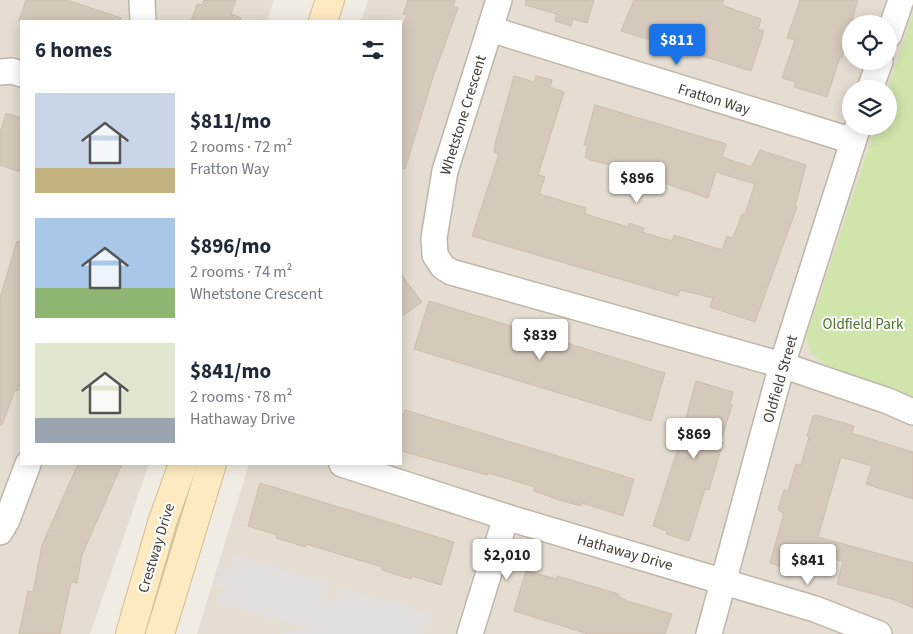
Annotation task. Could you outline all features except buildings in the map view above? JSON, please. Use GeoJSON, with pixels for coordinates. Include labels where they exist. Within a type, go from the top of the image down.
{"type":"FeatureCollection","features":[{"type":"Feature","properties":{"kind":"street"},"geometry":{"type":"LineString","coordinates":[[142,0],[143,20]]}},
{"type":"Feature","properties":{"kind":"street"},"geometry":{"type":"LineString","coordinates":[[323,20],[330,0]]}},
{"type":"Feature","properties":{"kind":"street","name":"Whetstone Crescent"},"geometry":{"type":"LineString","coordinates":[[499,0],[445,171],[434,238],[435,255],[443,267],[451,272],[782,365],[888,401],[913,412]]}},
{"type":"Feature","properties":{"kind":"street"},"geometry":{"type":"LineString","coordinates":[[895,15],[900,0]]}},
{"type":"Feature","properties":{"kind":"street","name":"Fratton Way"},"geometry":{"type":"LineString","coordinates":[[490,30],[842,130]]}},
{"type":"Feature","properties":{"kind":"street"},"geometry":{"type":"LineString","coordinates":[[0,72],[12,71],[20,74]]}},
{"type":"Feature","properties":{"kind":"street","name":"Oldfield Street"},"geometry":{"type":"LineString","coordinates":[[709,634],[782,365],[855,135]]}},
{"type":"Feature","properties":{"kind":"street"},"geometry":{"type":"LineString","coordinates":[[0,532],[7,520],[28,465]]}},
{"type":"Feature","properties":{"kind":"street","name":"Crestway Drive"},"geometry":{"type":"LineString","coordinates":[[130,634],[162,523],[183,465]]}},
{"type":"Feature","properties":{"kind":"street","name":"Crestway Drive"},"geometry":{"type":"LineString","coordinates":[[160,634],[212,465]]}},
{"type":"Feature","properties":{"kind":"street","name":"Hathaway Drive"},"geometry":{"type":"LineString","coordinates":[[345,465],[506,517],[723,580],[815,609],[879,634]]}},
{"type":"Feature","properties":{"kind":"street"},"geometry":{"type":"LineString","coordinates":[[470,634],[506,517]]}},
{"type":"Feature","properties":{"kind":"shaded area"},"geometry":{"type":"Polygon","coordinates":[[[0,0],[274,0],[267,20],[20,20],[20,465],[149,465],[90,634],[0,634],[0,0]]]}},
{"type":"Feature","properties":{"kind":"shaded area"},"geometry":{"type":"Polygon","coordinates":[[[368,0],[913,0],[913,634],[197,634],[249,465],[402,465],[402,20],[361,20],[368,0]]]}},
{"type":"Feature","properties":{"kind":"shaded area"},"geometry":{"type":"Polygon","coordinates":[[[235,555],[330,583],[326,598],[337,601],[341,587],[432,613],[426,634],[284,634],[285,629],[301,633],[303,628],[218,603],[223,588],[213,585],[219,565],[231,569],[235,555]]]}},
{"type":"Feature","properties":{"kind":"green space","name":"Oldfield Park"},"geometry":{"type":"Polygon","coordinates":[[[913,13],[913,399],[825,364],[811,353],[806,338],[873,135],[897,135],[897,80],[891,80],[894,70],[897,70],[897,62],[913,13]]]}},
{"type":"Feature","properties":{"kind":"green space"},"geometry":{"type":"Polygon","coordinates":[[[199,465],[154,634],[141,634],[190,481],[199,465]]]}}]}
